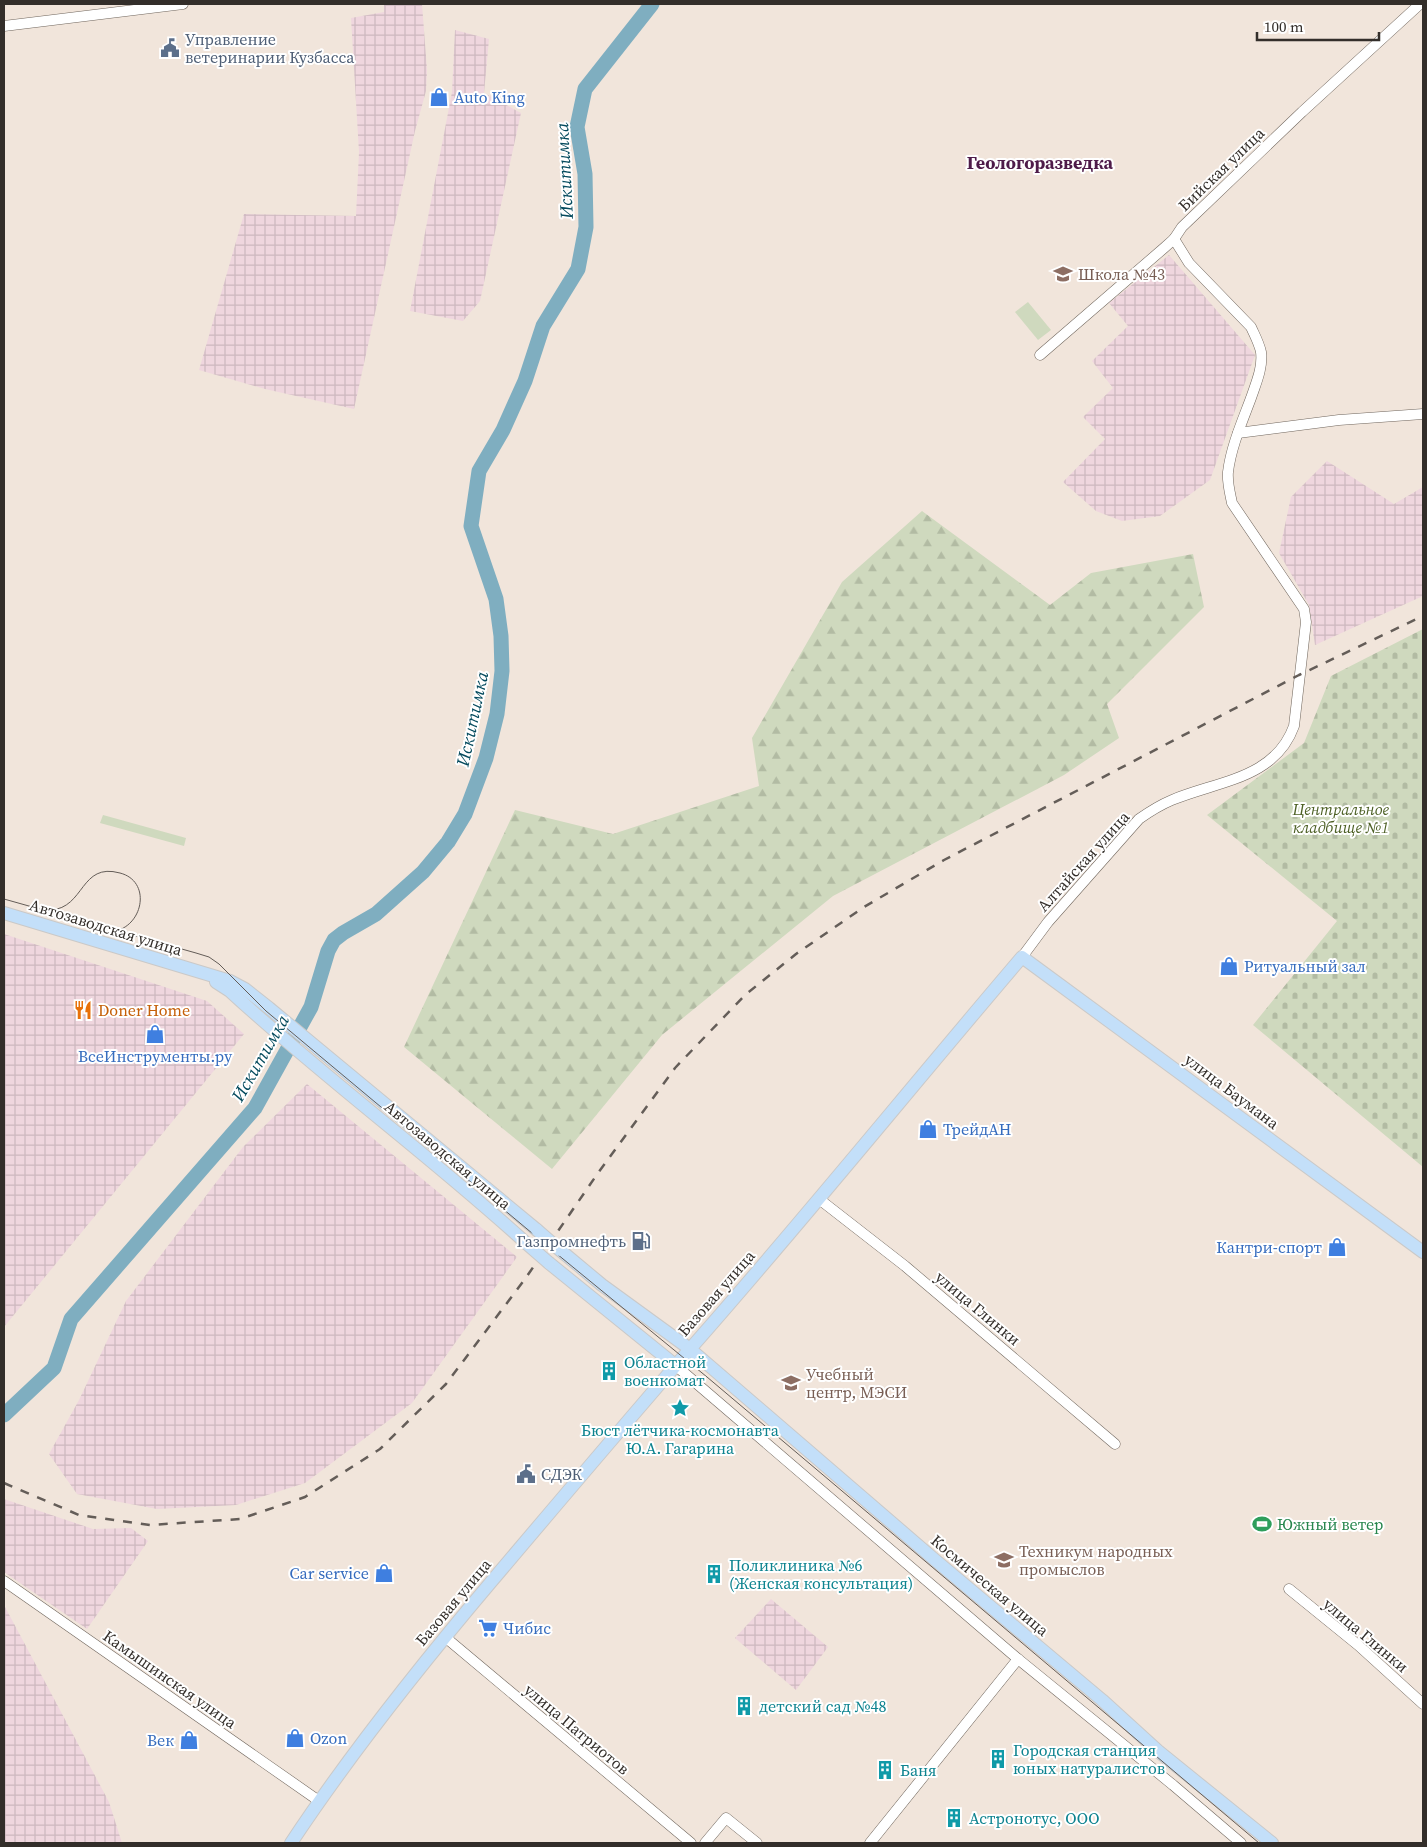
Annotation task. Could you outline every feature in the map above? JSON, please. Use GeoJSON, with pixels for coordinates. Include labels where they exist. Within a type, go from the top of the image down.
{"type":"FeatureCollection","features":[{"type":"Feature","properties":{"kind":"main road","name":"Автозаводская улица"},"geometry":{"type":"LineString","coordinates":[[4,913],[230,981],[245,989],[560,1250]]}},
{"type":"Feature","properties":{"kind":"main road","name":"Базовая улица"},"geometry":{"type":"LineString","coordinates":[[291,1843],[319,1801],[394,1699],[445,1637],[561,1498],[819,1199],[1022,957]]}},
{"type":"Feature","properties":{"kind":"main road","name":"улица Баумана"},"geometry":{"type":"LineString","coordinates":[[1022,957],[1423,1252]]}},
{"type":"Feature","properties":{"kind":"main road","name":"Автозаводская улица"},"geometry":{"type":"LineString","coordinates":[[199,972],[230,990],[260,1019],[329,1078],[675,1365]]}},
{"type":"Feature","properties":{"kind":"main road","name":"Космическая улица"},"geometry":{"type":"LineString","coordinates":[[560,1250],[602,1285],[690,1349],[935,1560],[1102,1700],[1158,1751],[1272,1843]]}},
{"type":"Feature","properties":{"kind":"street"},"geometry":{"type":"LineString","coordinates":[[4,26],[183,4]]}},
{"type":"Feature","properties":{"kind":"street","name":"Бийская улица"},"geometry":{"type":"LineString","coordinates":[[1040,355],[1174,239],[1182,227],[1248,163],[1420,4]]}},
{"type":"Feature","properties":{"kind":"street","name":"Алтайская улица"},"geometry":{"type":"LineString","coordinates":[[1022,957],[1048,922],[1139,819],[1155,808],[1172,800],[1246,775],[1266,764],[1280,752],[1289,739],[1294,726],[1306,622],[1304,608],[1232,503],[1228,474],[1230,458],[1261,364],[1258,340],[1250,327],[1188,263],[1174,239]]}},
{"type":"Feature","properties":{"kind":"street"},"geometry":{"type":"LineString","coordinates":[[1238,432],[1339,420],[1423,414]]}},
{"type":"Feature","properties":{"kind":"street","name":"улица Глинки"},"geometry":{"type":"LineString","coordinates":[[819,1199],[906,1266],[1115,1444]]}},
{"type":"Feature","properties":{"kind":"street"},"geometry":{"type":"LineString","coordinates":[[675,1365],[1018,1659],[1241,1843]]}},
{"type":"Feature","properties":{"kind":"street","name":"Камышинская улица"},"geometry":{"type":"LineString","coordinates":[[4,1581],[319,1801]]}},
{"type":"Feature","properties":{"kind":"street","name":"улица Глинки"},"geometry":{"type":"LineString","coordinates":[[1288,1590],[1421,1697]]}},
{"type":"Feature","properties":{"kind":"street","name":"улица Патриотов"},"geometry":{"type":"LineString","coordinates":[[445,1637],[691,1843]]}},
{"type":"Feature","properties":{"kind":"street"},"geometry":{"type":"LineString","coordinates":[[870,1843],[1018,1659]]}},
{"type":"Feature","properties":{"kind":"street"},"geometry":{"type":"LineString","coordinates":[[705,1843],[726,1818],[757,1843]]}},
{"type":"Feature","properties":{"kind":"shaded area"},"geometry":{"type":"Polygon","coordinates":[[[384,4],[422,4],[427,70],[426,91],[415,131],[354,409],[265,389],[199,370],[244,214],[356,216],[359,152],[351,18],[384,12],[384,4]]]}},
{"type":"Feature","properties":{"kind":"shaded area"},"geometry":{"type":"Polygon","coordinates":[[[455,30],[489,39],[484,93],[521,113],[480,301],[463,321],[410,311],[452,92],[455,30]]]}},
{"type":"Feature","properties":{"kind":"shaded area"},"geometry":{"type":"Polygon","coordinates":[[[1169,255],[1255,355],[1210,480],[1160,516],[1122,521],[1096,511],[1063,482],[1105,439],[1083,417],[1113,388],[1092,361],[1128,326],[1109,303],[1169,255]]]}},
{"type":"Feature","properties":{"kind":"shaded area"},"geometry":{"type":"Polygon","coordinates":[[[1327,461],[1394,504],[1423,487],[1423,596],[1315,645],[1309,605],[1279,553],[1291,497],[1327,461]]]}},
{"type":"Feature","properties":{"kind":"shaded area"},"geometry":{"type":"Polygon","coordinates":[[[4,934],[207,1001],[244,1034],[4,1327],[4,934]]]}},
{"type":"Feature","properties":{"kind":"shaded area"},"geometry":{"type":"Polygon","coordinates":[[[307,1084],[517,1257],[412,1403],[305,1483],[236,1505],[157,1509],[77,1494],[49,1454],[79,1400],[126,1301],[243,1147],[307,1084]]]}},
{"type":"Feature","properties":{"kind":"shaded area"},"geometry":{"type":"Polygon","coordinates":[[[4,1499],[93,1529],[131,1528],[148,1541],[87,1629],[4,1572],[4,1499]]]}},
{"type":"Feature","properties":{"kind":"shaded area"},"geometry":{"type":"Polygon","coordinates":[[[771,1599],[828,1647],[796,1690],[735,1638],[771,1599]]]}},
{"type":"Feature","properties":{"kind":"shaded area"},"geometry":{"type":"Polygon","coordinates":[[[4,1605],[109,1802],[122,1843],[4,1843],[4,1605]]]}},
{"type":"Feature","properties":{"kind":"green space"},"geometry":{"type":"Polygon","coordinates":[[[1028,302],[1051,330],[1038,340],[1015,312],[1028,302]]]}},
{"type":"Feature","properties":{"kind":"green space"},"geometry":{"type":"Polygon","coordinates":[[[922,511],[1050,605],[1091,573],[1193,554],[1204,607],[1107,704],[1119,738],[1064,775],[833,896],[662,1035],[552,1169],[404,1047],[515,810],[613,834],[759,786],[752,738],[842,582],[922,511]]]}},
{"type":"Feature","properties":{"kind":"green space","name":"Центральное кладбище №1"},"geometry":{"type":"Polygon","coordinates":[[[1423,629],[1423,1167],[1253,1025],[1337,921],[1207,815],[1304,743],[1331,676],[1423,629]]]}},
{"type":"Feature","properties":{"kind":"green space"},"geometry":{"type":"Polygon","coordinates":[[[103,815],[186,838],[184,846],[100,823],[103,815]]]}},
{"type":"Feature","properties":{"kind":"waterway","name":"Искитимка"},"geometry":{"type":"LineString","coordinates":[[4,1415],[54,1368],[71,1319],[255,1108],[311,1007],[328,951],[334,940],[376,914],[423,872],[448,842],[465,814],[486,758],[497,714],[502,671],[501,636],[496,599],[471,526],[479,471],[503,430],[525,381],[543,326],[578,269],[586,227],[585,174],[577,127],[585,89],[652,4]]}},
{"type":"Feature","properties":{"kind":"tram line"},"geometry":{"type":"LineString","coordinates":[[51,910],[62,907],[70,902],[90,879],[97,874],[107,871],[120,873],[130,878],[136,884],[140,893],[140,902],[138,912],[133,920],[125,927],[116,931]]}},
{"type":"Feature","properties":{"kind":"tram line"},"geometry":{"type":"LineString","coordinates":[[4,899],[196,953],[209,957],[219,964],[266,1011],[707,1377],[1259,1843]]}},
{"type":"Feature","properties":{"kind":"railway"},"geometry":{"type":"LineString","coordinates":[[4,1483],[79,1515],[150,1525],[240,1519],[305,1497],[380,1449],[446,1384],[525,1279],[598,1173],[675,1068],[745,995],[796,954],[864,907],[944,860],[1299,675],[1423,616]]}},
{"type":"Feature","properties":{"kind":"place","name":"Управление ветеринарии Кузбасса"},"geometry":{"type":"Point","coordinates":[170,48]}},
{"type":"Feature","properties":{"kind":"place","name":"Auto King"},"geometry":{"type":"Point","coordinates":[439,97]}},
{"type":"Feature","properties":{"kind":"place","name":"Школа №43"},"geometry":{"type":"Point","coordinates":[1063,274]}},
{"type":"Feature","properties":{"kind":"place","name":"Ритуальный зал"},"geometry":{"type":"Point","coordinates":[1229,966]}},
{"type":"Feature","properties":{"kind":"place","name":"Doner Home"},"geometry":{"type":"Point","coordinates":[83,1010]}},
{"type":"Feature","properties":{"kind":"place","name":"ВсеИнструменты.ру"},"geometry":{"type":"Point","coordinates":[155,1034]}},
{"type":"Feature","properties":{"kind":"place","name":"ТрейдАН"},"geometry":{"type":"Point","coordinates":[928,1129]}},
{"type":"Feature","properties":{"kind":"place","name":"Газпромнефть"},"geometry":{"type":"Point","coordinates":[641,1241]}},
{"type":"Feature","properties":{"kind":"place","name":"Кантри-спорт"},"geometry":{"type":"Point","coordinates":[1337,1247]}},
{"type":"Feature","properties":{"kind":"place","name":"Областной военкомат"},"geometry":{"type":"Point","coordinates":[609,1371]}},
{"type":"Feature","properties":{"kind":"place","name":"Учебный центр, МЭСИ"},"geometry":{"type":"Point","coordinates":[791,1383]}},
{"type":"Feature","properties":{"kind":"place","name":"Бюст лётчика-космонавта Ю.А. Гагарина"},"geometry":{"type":"Point","coordinates":[680,1408]}},
{"type":"Feature","properties":{"kind":"place","name":"СДЭК"},"geometry":{"type":"Point","coordinates":[526,1474]}},
{"type":"Feature","properties":{"kind":"place","name":"Южный ветер"},"geometry":{"type":"Point","coordinates":[1262,1524]}},
{"type":"Feature","properties":{"kind":"place","name":"Техникум народных промыслов"},"geometry":{"type":"Point","coordinates":[1004,1560]}},
{"type":"Feature","properties":{"kind":"place","name":"Car service"},"geometry":{"type":"Point","coordinates":[384,1573]}},
{"type":"Feature","properties":{"kind":"place","name":"Поликлиника №6 (Женская консультация)"},"geometry":{"type":"Point","coordinates":[714,1574]}},
{"type":"Feature","properties":{"kind":"place","name":"Чибис"},"geometry":{"type":"Point","coordinates":[488,1628]}},
{"type":"Feature","properties":{"kind":"place","name":"детский сад №48"},"geometry":{"type":"Point","coordinates":[744,1706]}},
{"type":"Feature","properties":{"kind":"place","name":"Ozon"},"geometry":{"type":"Point","coordinates":[295,1738]}},
{"type":"Feature","properties":{"kind":"place","name":"Век"},"geometry":{"type":"Point","coordinates":[189,1740]}},
{"type":"Feature","properties":{"kind":"place","name":"Городская станция юных натуралистов"},"geometry":{"type":"Point","coordinates":[998,1759]}},
{"type":"Feature","properties":{"kind":"place","name":"Баня"},"geometry":{"type":"Point","coordinates":[885,1770]}},
{"type":"Feature","properties":{"kind":"place","name":"Астронотус, ООО"},"geometry":{"type":"Point","coordinates":[954,1818]}},
{"type":"Feature","properties":{"kind":"district","name":"Геологоразведка"},"geometry":{"type":"Point","coordinates":[1040,162]}}]}
